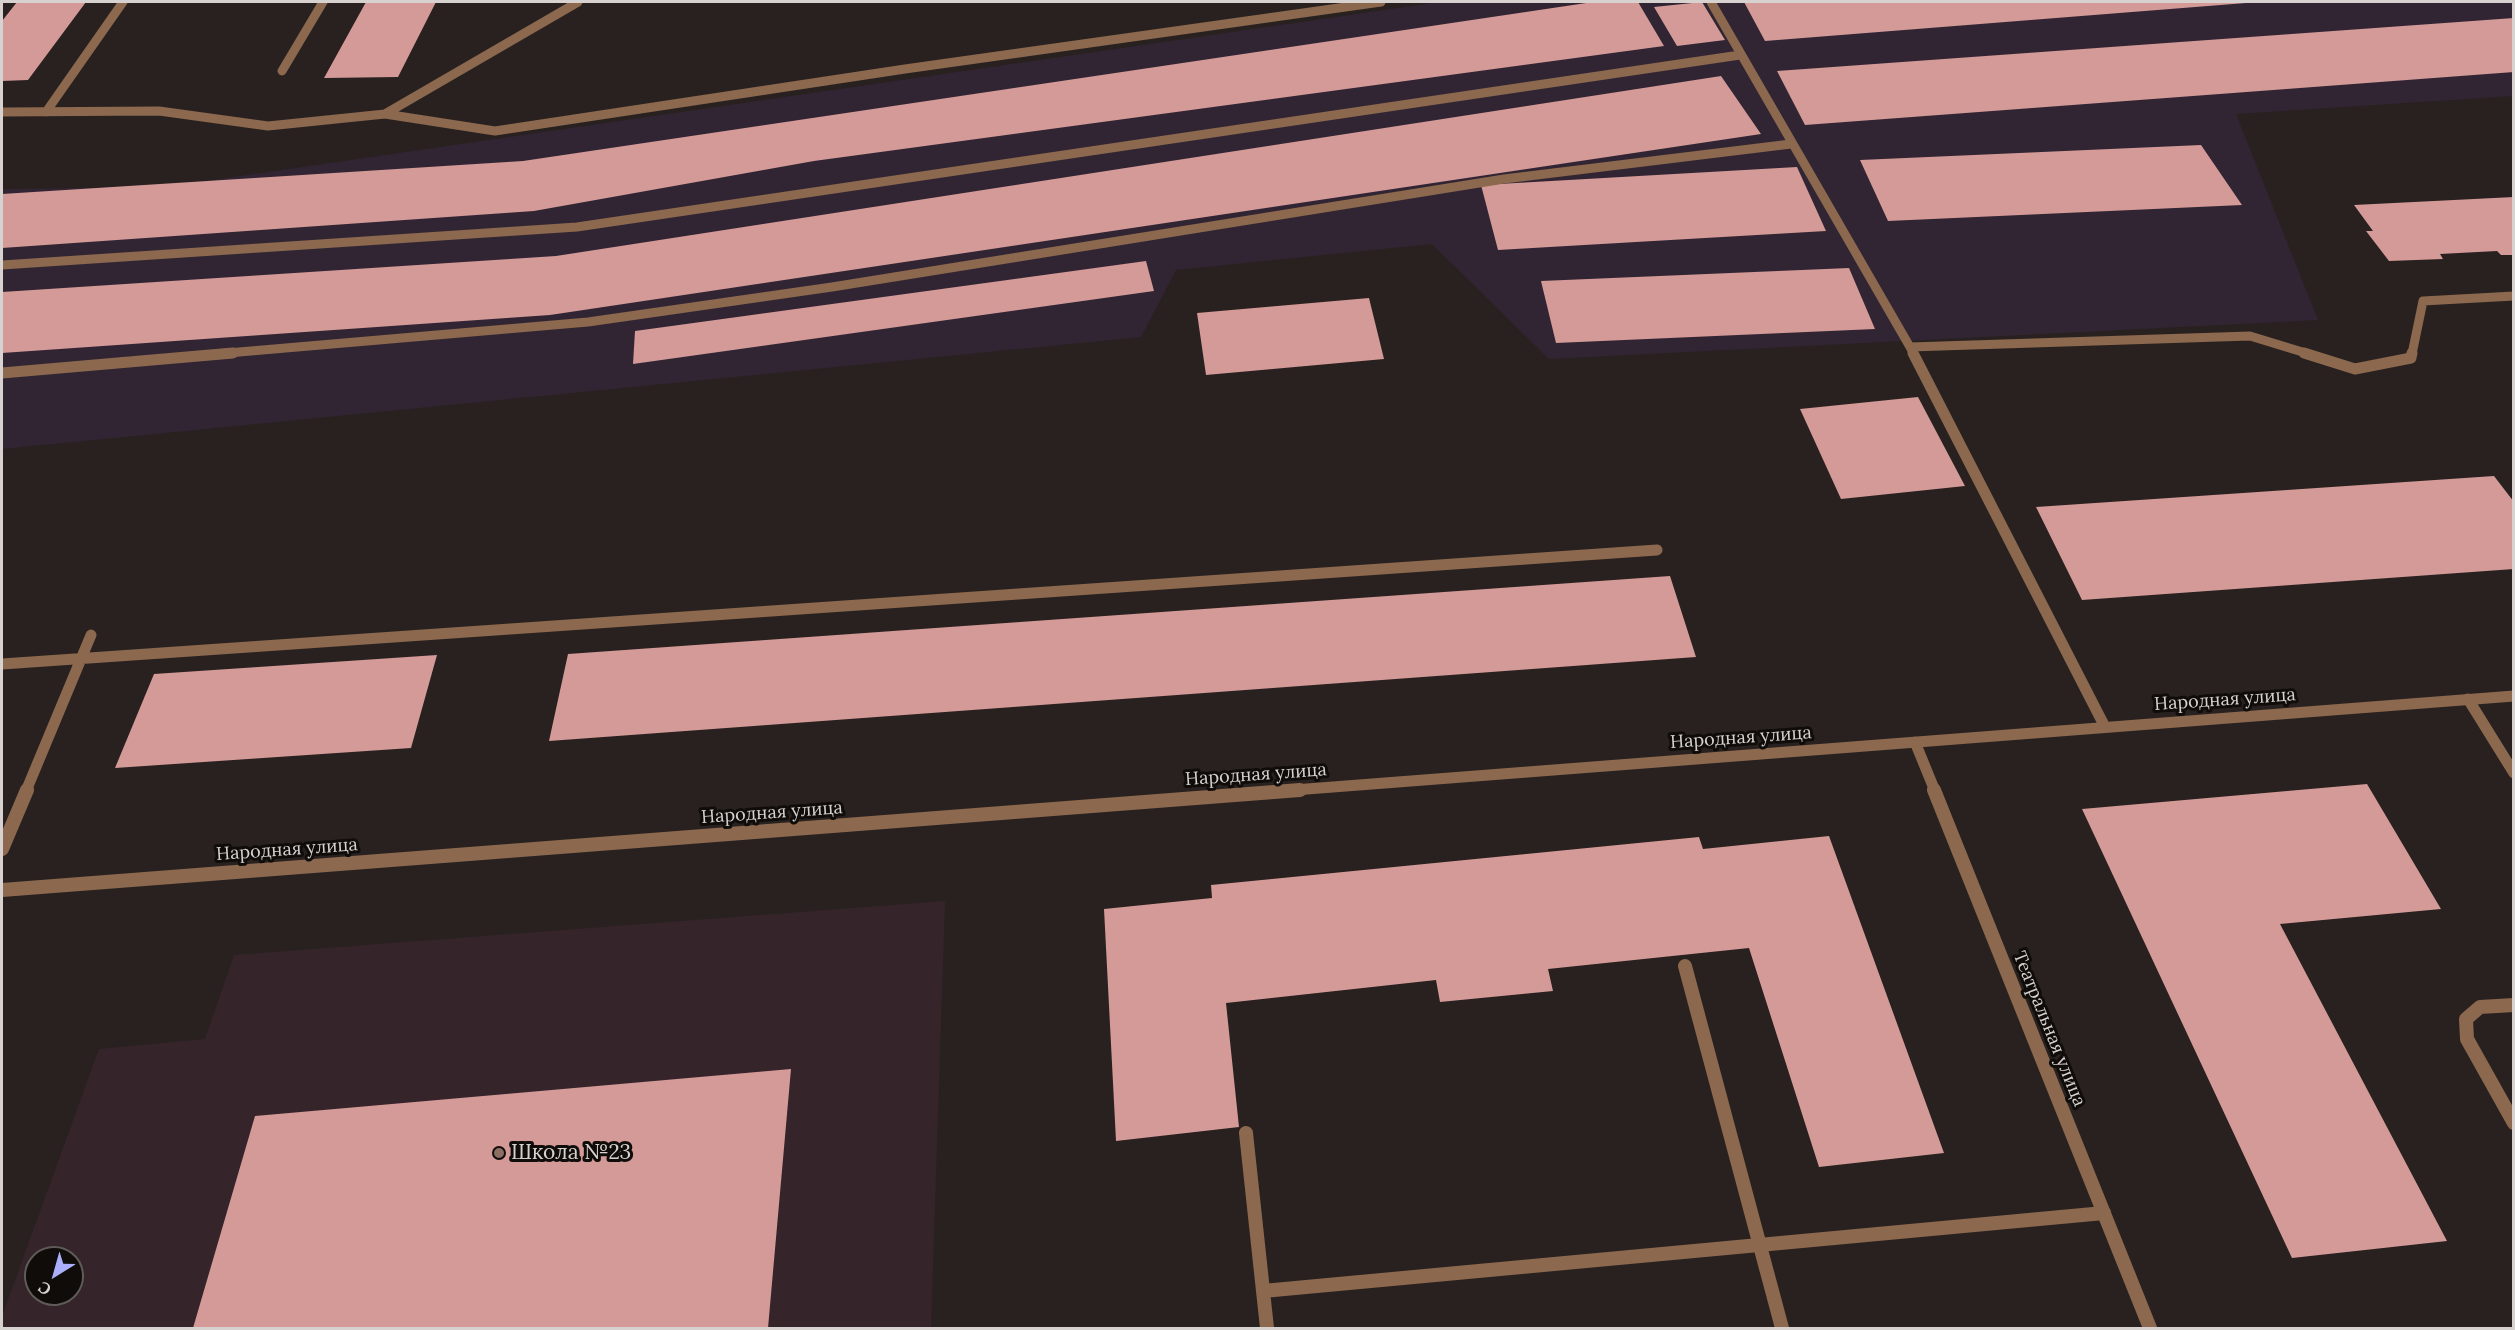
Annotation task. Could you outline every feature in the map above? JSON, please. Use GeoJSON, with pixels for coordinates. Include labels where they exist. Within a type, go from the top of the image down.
{"type":"FeatureCollection","features":[{"type":"Feature","properties":{"kind":"street"},"geometry":{"type":"LineString","coordinates":[[46,112],[123,2]]}},
{"type":"Feature","properties":{"kind":"street"},"geometry":{"type":"LineString","coordinates":[[282,71],[323,2]]}},
{"type":"Feature","properties":{"kind":"street"},"geometry":{"type":"LineString","coordinates":[[385,114],[578,2]]}},
{"type":"Feature","properties":{"kind":"street"},"geometry":{"type":"LineString","coordinates":[[2,112],[159,111],[268,126],[385,114],[495,131],[905,69],[1381,2]]}},
{"type":"Feature","properties":{"kind":"street"},"geometry":{"type":"LineString","coordinates":[[1711,2],[1910,347],[2105,727]]}},
{"type":"Feature","properties":{"kind":"street"},"geometry":{"type":"LineString","coordinates":[[2,265],[578,227],[1740,55]]}},
{"type":"Feature","properties":{"kind":"street"},"geometry":{"type":"LineString","coordinates":[[2,373],[588,322],[832,287],[1504,179],[1791,144]]}},
{"type":"Feature","properties":{"kind":"street"},"geometry":{"type":"LineString","coordinates":[[1910,347],[2250,336],[2355,369],[2411,358],[2423,301],[2514,296]]}},
{"type":"Feature","properties":{"kind":"street"},"geometry":{"type":"LineString","coordinates":[[2,664],[1657,550]]}},
{"type":"Feature","properties":{"kind":"street"},"geometry":{"type":"LineString","coordinates":[[2,849],[91,635]]}},
{"type":"Feature","properties":{"kind":"street","name":"Народная улица"},"geometry":{"type":"LineString","coordinates":[[2,890],[2514,696]]}},
{"type":"Feature","properties":{"kind":"street"},"geometry":{"type":"LineString","coordinates":[[2468,699],[2514,774]]}},
{"type":"Feature","properties":{"kind":"street","name":"Театральная улица"},"geometry":{"type":"LineString","coordinates":[[1915,742],[2150,1329]]}},
{"type":"Feature","properties":{"kind":"street"},"geometry":{"type":"LineString","coordinates":[[1685,966],[1782,1329]]}},
{"type":"Feature","properties":{"kind":"street"},"geometry":{"type":"LineString","coordinates":[[2514,1005],[2480,1007],[2466,1019],[2467,1039],[2514,1123]]}},
{"type":"Feature","properties":{"kind":"street"},"geometry":{"type":"LineString","coordinates":[[1246,1133],[1267,1329]]}},
{"type":"Feature","properties":{"kind":"street"},"geometry":{"type":"LineString","coordinates":[[1263,1291],[2104,1213]]}},
{"type":"Feature","properties":{"kind":"shaded area"},"geometry":{"type":"Polygon","coordinates":[[[1439,2],[2513,2],[2513,96],[2236,114],[2318,320],[1549,359],[1432,244],[1176,270],[1141,337],[2,449],[2,189],[165,187],[1439,2]]]}},
{"type":"Feature","properties":{"kind":"shaded area","name":"Школа №23"},"geometry":{"type":"Polygon","coordinates":[[[945,901],[931,1328],[2,1328],[2,1316],[24,1255],[24,1306],[84,1306],[84,1246],[27,1246],[99,1049],[205,1039],[234,955],[945,901]]]}},
{"type":"Feature","properties":{"kind":"building"},"geometry":{"type":"Polygon","coordinates":[[[17,2],[86,2],[28,80],[2,81],[2,21],[17,2]]]}},
{"type":"Feature","properties":{"kind":"building"},"geometry":{"type":"Polygon","coordinates":[[[366,2],[436,2],[398,77],[324,78],[366,2]]]}},
{"type":"Feature","properties":{"kind":"building"},"geometry":{"type":"Polygon","coordinates":[[[1593,2],[1638,2],[1664,46],[814,161],[534,211],[2,248],[2,194],[523,161],[1593,2]]]}},
{"type":"Feature","properties":{"kind":"building"},"geometry":{"type":"Polygon","coordinates":[[[1702,2],[1725,40],[1677,46],[1654,7],[1702,2]]]}},
{"type":"Feature","properties":{"kind":"building"},"geometry":{"type":"Polygon","coordinates":[[[1744,2],[2246,2],[2246,3],[1765,41],[1744,2]]]}},
{"type":"Feature","properties":{"kind":"building"},"geometry":{"type":"Polygon","coordinates":[[[2514,18],[2514,72],[1805,125],[1777,71],[2514,18]]]}},
{"type":"Feature","properties":{"kind":"building"},"geometry":{"type":"Polygon","coordinates":[[[1721,76],[1761,134],[550,315],[2,353],[2,292],[556,256],[1721,76]]]}},
{"type":"Feature","properties":{"kind":"building"},"geometry":{"type":"Polygon","coordinates":[[[2201,145],[2242,205],[1888,221],[1860,160],[2201,145]]]}},
{"type":"Feature","properties":{"kind":"building"},"geometry":{"type":"Polygon","coordinates":[[[1797,167],[1826,231],[1498,250],[1481,185],[1797,167]]]}},
{"type":"Feature","properties":{"kind":"building"},"geometry":{"type":"Polygon","coordinates":[[[2514,197],[2514,255],[2501,255],[2497,251],[2440,254],[2443,259],[2389,261],[2366,231],[2373,231],[2354,205],[2514,197]]]}},
{"type":"Feature","properties":{"kind":"building"},"geometry":{"type":"Polygon","coordinates":[[[1146,261],[1154,291],[633,364],[635,331],[1146,261]]]}},
{"type":"Feature","properties":{"kind":"building"},"geometry":{"type":"Polygon","coordinates":[[[1849,268],[1875,329],[1556,343],[1541,281],[1849,268]]]}},
{"type":"Feature","properties":{"kind":"building"},"geometry":{"type":"Polygon","coordinates":[[[1369,298],[1384,359],[1206,375],[1197,313],[1369,298]]]}},
{"type":"Feature","properties":{"kind":"building"},"geometry":{"type":"Polygon","coordinates":[[[1918,397],[1965,486],[1841,499],[1800,409],[1918,397]]]}},
{"type":"Feature","properties":{"kind":"building"},"geometry":{"type":"Polygon","coordinates":[[[2494,476],[2514,502],[2514,569],[2082,600],[2036,507],[2494,476]]]}},
{"type":"Feature","properties":{"kind":"building"},"geometry":{"type":"Polygon","coordinates":[[[1670,576],[1696,657],[549,741],[568,654],[1670,576]]]}},
{"type":"Feature","properties":{"kind":"building"},"geometry":{"type":"Polygon","coordinates":[[[437,655],[411,748],[115,768],[154,674],[437,655]]]}},
{"type":"Feature","properties":{"kind":"building"},"geometry":{"type":"Polygon","coordinates":[[[2367,784],[2441,909],[2280,924],[2447,1241],[2292,1258],[2082,809],[2367,784]]]}},
{"type":"Feature","properties":{"kind":"building"},"geometry":{"type":"Polygon","coordinates":[[[1829,836],[1944,1153],[1819,1167],[1749,948],[1548,969],[1553,991],[1440,1002],[1436,980],[1226,1003],[1239,1127],[1116,1141],[1104,909],[1212,898],[1211,885],[1699,837],[1703,849],[1829,836]]]}},
{"type":"Feature","properties":{"kind":"building"},"geometry":{"type":"Polygon","coordinates":[[[791,1069],[768,1328],[193,1328],[255,1116],[791,1069]]]}},
{"type":"Feature","properties":{"kind":"place","name":"Школа №23"},"geometry":{"type":"Point","coordinates":[499,1153]}}]}
